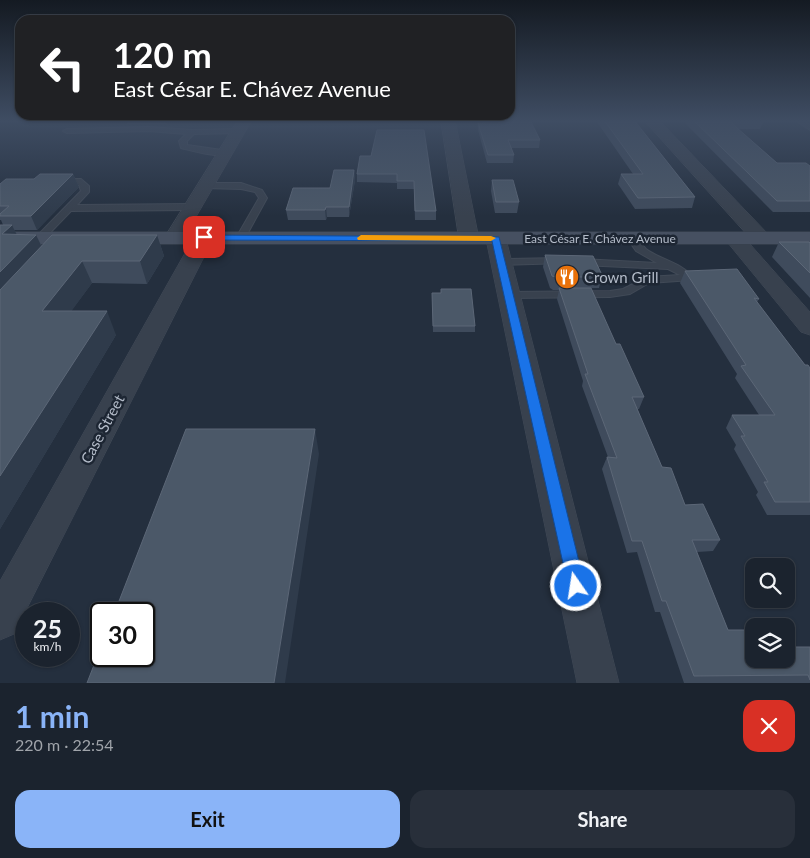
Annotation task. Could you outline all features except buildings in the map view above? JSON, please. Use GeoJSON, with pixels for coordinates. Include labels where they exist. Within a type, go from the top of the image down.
{"type":"FeatureCollection","features":[{"type":"Feature","properties":{"kind":"street"},"geometry":{"type":"LineString","coordinates":[[458,152],[489,246],[509,295],[598,683]]}},
{"type":"Feature","properties":{"kind":"street"},"geometry":{"type":"LineString","coordinates":[[681,152],[761,238]]}},
{"type":"Feature","properties":{"kind":"street"},"geometry":{"type":"LineString","coordinates":[[175,237],[226,153]]}},
{"type":"Feature","properties":{"kind":"street","name":"East César E. Chávez Avenue"},"geometry":{"type":"LineString","coordinates":[[0,238],[40,238],[65,243],[204,237],[489,246],[632,238],[810,238]]}},
{"type":"Feature","properties":{"kind":"street","name":"Case Street"},"geometry":{"type":"LineString","coordinates":[[0,620],[204,237]]}},
{"type":"Feature","properties":{"kind":"street"},"geometry":{"type":"LineString","coordinates":[[735,238],[810,327]]}},
{"type":"Feature","properties":{"kind":"lane"},"geometry":{"type":"LineString","coordinates":[[213,152],[226,153]]}},
{"type":"Feature","properties":{"kind":"lane"},"geometry":{"type":"LineString","coordinates":[[40,238],[85,192],[85,186],[81,182],[55,182]]}},
{"type":"Feature","properties":{"kind":"lane"},"geometry":{"type":"LineString","coordinates":[[207,186],[241,186],[258,190],[263,198],[241,238]]}},
{"type":"Feature","properties":{"kind":"lane"},"geometry":{"type":"LineString","coordinates":[[69,208],[194,207]]}},
{"type":"Feature","properties":{"kind":"lane"},"geometry":{"type":"LineString","coordinates":[[509,295],[610,294],[626,292],[647,280],[688,278],[673,267],[640,249],[632,238]]}},
{"type":"Feature","properties":{"kind":"lane"},"geometry":{"type":"LineString","coordinates":[[489,246],[573,262],[673,267]]}},
{"type":"Feature","properties":{"kind":"slow traffic"},"geometry":{"type":"LineString","coordinates":[[361,238],[491,238]]}},
{"type":"Feature","properties":{"kind":"place","name":"Crown Grill"},"geometry":{"type":"Point","coordinates":[567,277]}},
{"type":"Feature","properties":{"kind":"route"},"geometry":{"type":"LineString","coordinates":[[204,237],[496,238],[576,586]]}}]}
